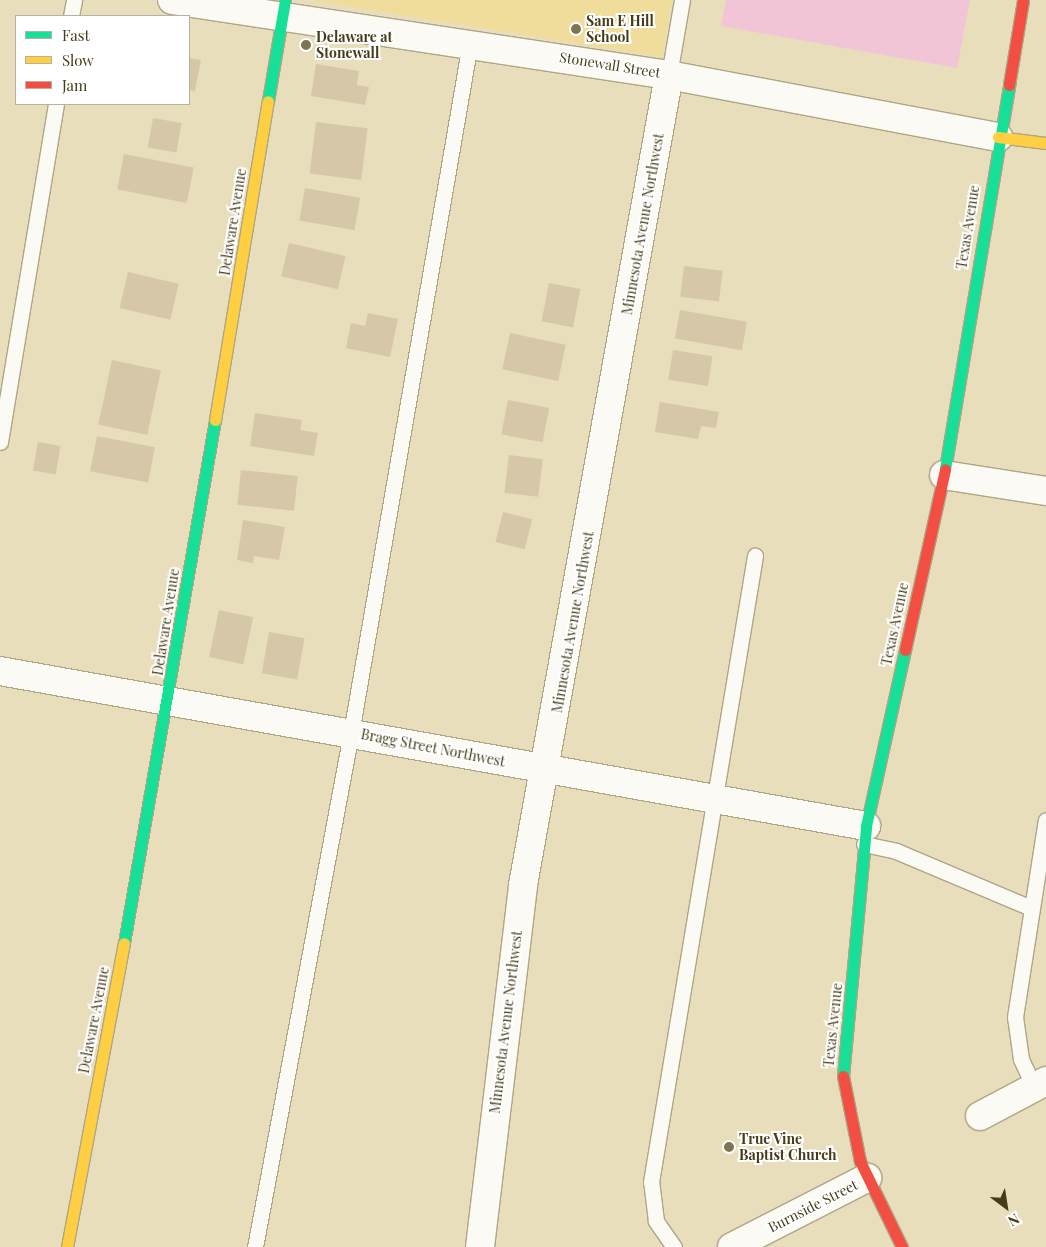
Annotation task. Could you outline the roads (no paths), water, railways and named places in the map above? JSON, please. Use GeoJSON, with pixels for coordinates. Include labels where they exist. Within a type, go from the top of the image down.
{"type":"FeatureCollection","features":[{"type":"Feature","properties":{"kind":"street","name":"Stonewall Street"},"geometry":{"type":"LineString","coordinates":[[172,0],[284,7],[470,43],[669,74],[998,137],[1046,143]]}},
{"type":"Feature","properties":{"kind":"street","name":"Texas Avenue"},"geometry":{"type":"LineString","coordinates":[[902,1247],[867,1178],[850,1126],[841,1066],[865,835],[944,476],[998,137],[1023,0]]}},
{"type":"Feature","properties":{"kind":"street","name":"Delaware Avenue"},"geometry":{"type":"LineString","coordinates":[[66,1247],[169,698],[284,7]]}},
{"type":"Feature","properties":{"kind":"street","name":"Minnesota Avenue Northwest"},"geometry":{"type":"LineString","coordinates":[[480,1247],[523,885],[547,770],[669,74]]}},
{"type":"Feature","properties":{"kind":"street"},"geometry":{"type":"LineString","coordinates":[[944,476],[1046,491]]}},
{"type":"Feature","properties":{"kind":"street","name":"Bragg Street Northwest"},"geometry":{"type":"LineString","coordinates":[[0,671],[169,698],[716,800],[865,835]]}},
{"type":"Feature","properties":{"kind":"street"},"geometry":{"type":"LineString","coordinates":[[980,1116],[1040,1084]]}},
{"type":"Feature","properties":{"kind":"street","name":"Burnside Street"},"geometry":{"type":"LineString","coordinates":[[732,1247],[867,1178]]}},
{"type":"Feature","properties":{"kind":"lane"},"geometry":{"type":"LineString","coordinates":[[71,15],[74,0]]}},
{"type":"Feature","properties":{"kind":"lane","name":"Minnesota Avenue Northwest"},"geometry":{"type":"LineString","coordinates":[[669,74],[682,0]]}},
{"type":"Feature","properties":{"kind":"lane"},"geometry":{"type":"LineString","coordinates":[[255,1247],[351,733],[470,43]]}},
{"type":"Feature","properties":{"kind":"lane"},"geometry":{"type":"LineString","coordinates":[[0,442],[56,105]]}},
{"type":"Feature","properties":{"kind":"lane"},"geometry":{"type":"LineString","coordinates":[[674,1247],[656,1221],[651,1182],[716,800],[754,556]]}},
{"type":"Feature","properties":{"kind":"lane"},"geometry":{"type":"LineString","coordinates":[[1040,1084],[1021,1059],[1015,1017],[1046,820]]}},
{"type":"Feature","properties":{"kind":"lane"},"geometry":{"type":"LineString","coordinates":[[865,835],[896,851],[1031,908]]}},
{"type":"Feature","properties":{"kind":"place","name":"Sam E Hill School"},"geometry":{"type":"Point","coordinates":[576,29]}},
{"type":"Feature","properties":{"kind":"place","name":"Delaware at Stonewall"},"geometry":{"type":"Point","coordinates":[306,45]}},
{"type":"Feature","properties":{"kind":"place","name":"True Vine Baptist Church"},"geometry":{"type":"Point","coordinates":[729,1147]}}]}
